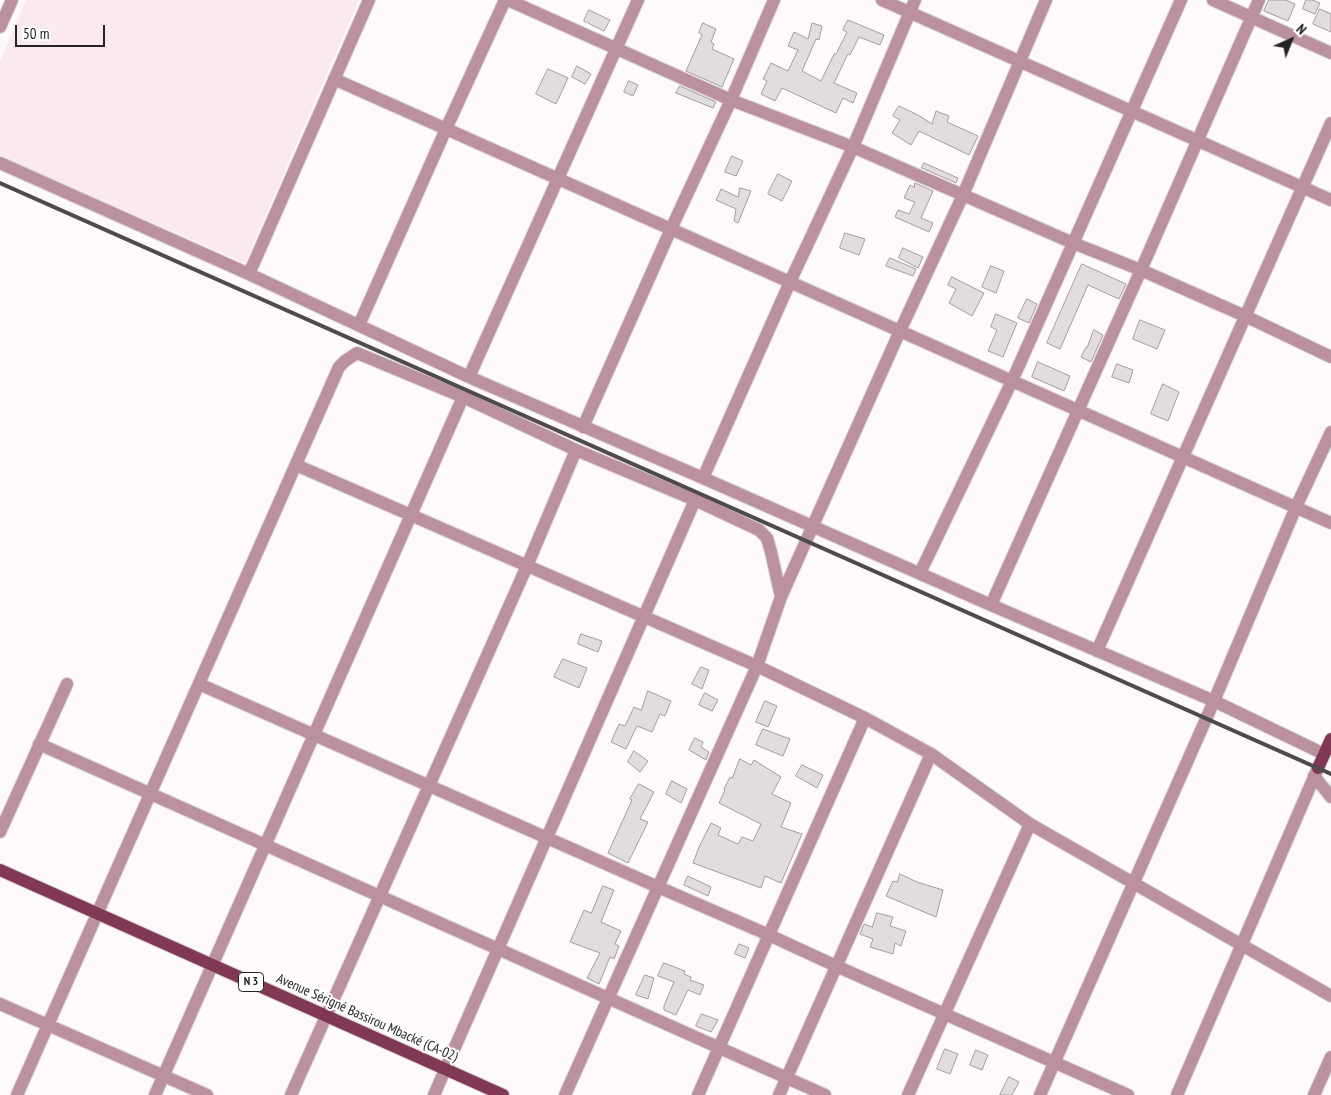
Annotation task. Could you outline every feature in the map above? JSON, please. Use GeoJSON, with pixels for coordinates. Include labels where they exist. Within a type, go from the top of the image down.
{"type":"FeatureCollection","features":[{"type":"Feature","properties":{"kind":"main road"},"geometry":{"type":"LineString","coordinates":[[1316,772],[1331,739]]}},
{"type":"Feature","properties":{"kind":"main road","name":"Avenue Sérigné Bassirou Mbacké (CA-02)"},"geometry":{"type":"LineString","coordinates":[[0,870],[503,1095]]}},
{"type":"Feature","properties":{"kind":"street"},"geometry":{"type":"LineString","coordinates":[[0,27],[12,0]]}},
{"type":"Feature","properties":{"kind":"street"},"geometry":{"type":"LineString","coordinates":[[249,274],[369,0]]}},
{"type":"Feature","properties":{"kind":"street"},"geometry":{"type":"LineString","coordinates":[[359,325],[446,129],[507,0],[731,100],[852,147],[1073,243],[1141,270],[1331,357]]}},
{"type":"Feature","properties":{"kind":"street"},"geometry":{"type":"LineString","coordinates":[[469,377],[638,0]]}},
{"type":"Feature","properties":{"kind":"street"},"geometry":{"type":"LineString","coordinates":[[583,427],[731,100],[774,0]]}},
{"type":"Feature","properties":{"kind":"street"},"geometry":{"type":"LineString","coordinates":[[882,0],[1331,200]]}},
{"type":"Feature","properties":{"kind":"street"},"geometry":{"type":"LineString","coordinates":[[703,478],[852,147],[915,0]]}},
{"type":"Feature","properties":{"kind":"street"},"geometry":{"type":"LineString","coordinates":[[566,1095],[757,666],[781,597],[963,195],[1046,0]]}},
{"type":"Feature","properties":{"kind":"street"},"geometry":{"type":"LineString","coordinates":[[920,573],[1012,381],[1180,0]]}},
{"type":"Feature","properties":{"kind":"street"},"geometry":{"type":"LineString","coordinates":[[1213,0],[1331,53]]}},
{"type":"Feature","properties":{"kind":"street"},"geometry":{"type":"LineString","coordinates":[[991,605],[1259,0]]}},
{"type":"Feature","properties":{"kind":"street"},"geometry":{"type":"LineString","coordinates":[[334,78],[1331,523]]}},
{"type":"Feature","properties":{"kind":"street"},"geometry":{"type":"LineString","coordinates":[[1097,651],[1331,123]]}},
{"type":"Feature","properties":{"kind":"street"},"geometry":{"type":"LineString","coordinates":[[0,162],[249,274],[469,377],[1214,701],[1324,754]]}},
{"type":"Feature","properties":{"kind":"street"},"geometry":{"type":"LineString","coordinates":[[17,1095],[339,367],[357,353],[463,398],[576,450],[695,500],[759,530],[767,538],[781,597]]}},
{"type":"Feature","properties":{"kind":"street"},"geometry":{"type":"LineString","coordinates":[[155,1095],[463,398]]}},
{"type":"Feature","properties":{"kind":"street"},"geometry":{"type":"LineString","coordinates":[[1040,1095],[1214,701],[1296,508],[1331,432]]}},
{"type":"Feature","properties":{"kind":"street"},"geometry":{"type":"LineString","coordinates":[[291,1095],[527,566],[576,450]]}},
{"type":"Feature","properties":{"kind":"street"},"geometry":{"type":"LineString","coordinates":[[296,465],[757,666],[865,718],[931,754],[1030,824],[1331,996]]}},
{"type":"Feature","properties":{"kind":"street"},"geometry":{"type":"LineString","coordinates":[[434,1095],[695,500]]}},
{"type":"Feature","properties":{"kind":"street"},"geometry":{"type":"LineString","coordinates":[[0,832],[67,684]]}},
{"type":"Feature","properties":{"kind":"street"},"geometry":{"type":"LineString","coordinates":[[199,684],[1128,1095]]}},
{"type":"Feature","properties":{"kind":"street"},"geometry":{"type":"LineString","coordinates":[[698,1095],[865,718]]}},
{"type":"Feature","properties":{"kind":"street"},"geometry":{"type":"LineString","coordinates":[[40,744],[825,1095]]}},
{"type":"Feature","properties":{"kind":"street"},"geometry":{"type":"LineString","coordinates":[[779,1095],[931,754]]}},
{"type":"Feature","properties":{"kind":"street"},"geometry":{"type":"LineString","coordinates":[[1316,772],[1331,797]]}},
{"type":"Feature","properties":{"kind":"street"},"geometry":{"type":"LineString","coordinates":[[1177,1095],[1316,772]]}},
{"type":"Feature","properties":{"kind":"street"},"geometry":{"type":"LineString","coordinates":[[908,1095],[1030,824]]}},
{"type":"Feature","properties":{"kind":"street"},"geometry":{"type":"LineString","coordinates":[[0,1004],[207,1095]]}},
{"type":"Feature","properties":{"kind":"street"},"geometry":{"type":"LineString","coordinates":[[1314,1095],[1331,1057]]}},
{"type":"Feature","properties":{"kind":"shaded area"},"geometry":{"type":"Polygon","coordinates":[[[26,0],[359,0],[245,263],[0,156],[0,61],[26,0]]]}},
{"type":"Feature","properties":{"kind":"building"},"geometry":{"type":"Polygon","coordinates":[[[1269,0],[1286,0],[1295,4],[1288,21],[1264,11],[1269,0]]]}},
{"type":"Feature","properties":{"kind":"building"},"geometry":{"type":"Polygon","coordinates":[[[1306,0],[1320,3],[1315,14],[1303,9],[1306,0]]]}},
{"type":"Feature","properties":{"kind":"building"},"geometry":{"type":"Polygon","coordinates":[[[1320,9],[1331,14],[1331,32],[1313,24],[1320,9]]]}},
{"type":"Feature","properties":{"kind":"building"},"geometry":{"type":"Polygon","coordinates":[[[589,10],[610,20],[604,31],[584,21],[589,10]]]}},
{"type":"Feature","properties":{"kind":"building"},"geometry":{"type":"Polygon","coordinates":[[[848,20],[884,35],[880,45],[859,37],[850,55],[848,54],[834,83],[857,93],[853,103],[843,98],[836,113],[782,88],[775,101],[761,94],[767,81],[763,79],[771,63],[788,71],[798,50],[788,46],[794,32],[808,39],[812,23],[822,26],[819,40],[816,39],[802,71],[821,81],[847,32],[843,30],[848,20]]]}},
{"type":"Feature","properties":{"kind":"building"},"geometry":{"type":"Polygon","coordinates":[[[703,23],[716,29],[711,42],[714,44],[712,49],[734,59],[722,87],[686,71],[702,35],[699,33],[703,23]]]}},
{"type":"Feature","properties":{"kind":"building"},"geometry":{"type":"Polygon","coordinates":[[[577,66],[591,74],[585,84],[572,77],[577,66]]]}},
{"type":"Feature","properties":{"kind":"building"},"geometry":{"type":"Polygon","coordinates":[[[548,69],[568,78],[556,104],[536,94],[548,69]]]}},
{"type":"Feature","properties":{"kind":"building"},"geometry":{"type":"Polygon","coordinates":[[[629,81],[638,85],[633,96],[624,92],[629,81]]]}},
{"type":"Feature","properties":{"kind":"building"},"geometry":{"type":"Polygon","coordinates":[[[680,86],[716,102],[713,108],[676,93],[680,86]]]}},
{"type":"Feature","properties":{"kind":"building"},"geometry":{"type":"Polygon","coordinates":[[[899,106],[932,124],[936,111],[949,116],[947,122],[978,136],[969,155],[919,131],[911,145],[892,133],[900,120],[893,116],[899,106]]]}},
{"type":"Feature","properties":{"kind":"building"},"geometry":{"type":"Polygon","coordinates":[[[732,156],[743,161],[736,176],[725,172],[732,156]]]}},
{"type":"Feature","properties":{"kind":"building"},"geometry":{"type":"Polygon","coordinates":[[[924,163],[958,178],[956,183],[922,168],[924,163]]]}},
{"type":"Feature","properties":{"kind":"building"},"geometry":{"type":"Polygon","coordinates":[[[778,174],[792,181],[782,201],[768,194],[778,174]]]}},
{"type":"Feature","properties":{"kind":"building"},"geometry":{"type":"Polygon","coordinates":[[[915,183],[933,191],[921,218],[933,223],[929,232],[895,217],[898,210],[909,214],[915,202],[904,198],[910,185],[914,187],[915,183]]]}},
{"type":"Feature","properties":{"kind":"building"},"geometry":{"type":"Polygon","coordinates":[[[740,188],[751,191],[738,223],[734,221],[736,209],[716,200],[721,189],[738,197],[740,188]]]}},
{"type":"Feature","properties":{"kind":"building"},"geometry":{"type":"Polygon","coordinates":[[[845,233],[865,239],[859,255],[840,248],[845,233]]]}},
{"type":"Feature","properties":{"kind":"building"},"geometry":{"type":"Polygon","coordinates":[[[903,248],[923,257],[918,268],[899,258],[903,248]]]}},
{"type":"Feature","properties":{"kind":"building"},"geometry":{"type":"Polygon","coordinates":[[[890,258],[916,269],[913,276],[886,266],[890,258]]]}},
{"type":"Feature","properties":{"kind":"building"},"geometry":{"type":"Polygon","coordinates":[[[1082,264],[1126,284],[1119,299],[1088,285],[1060,349],[1047,343],[1082,264]]]}},
{"type":"Feature","properties":{"kind":"building"},"geometry":{"type":"Polygon","coordinates":[[[991,266],[1004,271],[996,293],[982,287],[991,266]]]}},
{"type":"Feature","properties":{"kind":"building"},"geometry":{"type":"Polygon","coordinates":[[[952,277],[984,293],[972,316],[949,303],[956,289],[948,285],[952,277]]]}},
{"type":"Feature","properties":{"kind":"building"},"geometry":{"type":"Polygon","coordinates":[[[1027,299],[1037,304],[1029,323],[1018,318],[1027,299]]]}},
{"type":"Feature","properties":{"kind":"building"},"geometry":{"type":"Polygon","coordinates":[[[996,314],[1017,323],[1003,357],[988,351],[997,330],[991,327],[996,314]]]}},
{"type":"Feature","properties":{"kind":"building"},"geometry":{"type":"Polygon","coordinates":[[[1140,320],[1165,330],[1157,349],[1133,339],[1140,320]]]}},
{"type":"Feature","properties":{"kind":"building"},"geometry":{"type":"Polygon","coordinates":[[[1094,330],[1103,335],[1091,362],[1081,357],[1094,330]]]}},
{"type":"Feature","properties":{"kind":"building"},"geometry":{"type":"Polygon","coordinates":[[[1038,362],[1070,376],[1064,391],[1032,377],[1038,362]]]}},
{"type":"Feature","properties":{"kind":"building"},"geometry":{"type":"Polygon","coordinates":[[[1117,364],[1133,370],[1129,383],[1112,377],[1117,364]]]}},
{"type":"Feature","properties":{"kind":"building"},"geometry":{"type":"Polygon","coordinates":[[[1163,384],[1179,392],[1168,421],[1151,414],[1163,384]]]}},
{"type":"Feature","properties":{"kind":"building"},"geometry":{"type":"Polygon","coordinates":[[[581,634],[602,641],[598,652],[578,644],[581,634]]]}},
{"type":"Feature","properties":{"kind":"building"},"geometry":{"type":"Polygon","coordinates":[[[563,659],[587,668],[579,688],[554,677],[563,659]]]}},
{"type":"Feature","properties":{"kind":"building"},"geometry":{"type":"Polygon","coordinates":[[[701,667],[709,670],[702,689],[692,684],[701,667]]]}},
{"type":"Feature","properties":{"kind":"building"},"geometry":{"type":"Polygon","coordinates":[[[648,691],[671,701],[665,716],[660,714],[652,732],[637,726],[626,749],[611,742],[619,724],[625,726],[634,707],[641,710],[648,691]]]}},
{"type":"Feature","properties":{"kind":"building"},"geometry":{"type":"Polygon","coordinates":[[[705,693],[718,700],[712,711],[699,705],[705,693]]]}},
{"type":"Feature","properties":{"kind":"building"},"geometry":{"type":"Polygon","coordinates":[[[765,701],[777,706],[768,727],[756,722],[765,701]]]}},
{"type":"Feature","properties":{"kind":"building"},"geometry":{"type":"Polygon","coordinates":[[[763,729],[790,739],[783,756],[756,745],[763,729]]]}},
{"type":"Feature","properties":{"kind":"building"},"geometry":{"type":"Polygon","coordinates":[[[695,738],[703,742],[701,747],[709,752],[706,760],[689,750],[695,738]]]}},
{"type":"Feature","properties":{"kind":"building"},"geometry":{"type":"Polygon","coordinates":[[[634,751],[648,761],[640,772],[628,762],[634,751]]]}},
{"type":"Feature","properties":{"kind":"building"},"geometry":{"type":"Polygon","coordinates":[[[740,759],[751,765],[754,760],[781,777],[772,794],[791,803],[781,827],[802,834],[781,883],[765,876],[761,888],[693,863],[711,823],[721,828],[718,835],[738,844],[742,837],[753,841],[761,824],[719,803],[724,789],[730,777],[732,778],[740,759]]]}},
{"type":"Feature","properties":{"kind":"building"},"geometry":{"type":"Polygon","coordinates":[[[802,765],[823,775],[817,788],[796,776],[802,765]]]}},
{"type":"Feature","properties":{"kind":"building"},"geometry":{"type":"Polygon","coordinates":[[[672,781],[687,789],[681,803],[666,794],[672,781]]]}},
{"type":"Feature","properties":{"kind":"building"},"geometry":{"type":"Polygon","coordinates":[[[639,784],[654,792],[640,819],[648,822],[628,863],[608,853],[632,800],[630,799],[639,784]]]}},
{"type":"Feature","properties":{"kind":"building"},"geometry":{"type":"Polygon","coordinates":[[[900,874],[917,882],[943,890],[936,917],[886,896],[893,881],[897,882],[900,874]]]}},
{"type":"Feature","properties":{"kind":"building"},"geometry":{"type":"Polygon","coordinates":[[[688,876],[711,887],[708,896],[684,885],[688,876]]]}},
{"type":"Feature","properties":{"kind":"building"},"geometry":{"type":"Polygon","coordinates":[[[603,886],[614,890],[601,922],[621,931],[615,944],[619,946],[614,959],[610,957],[599,984],[587,978],[600,953],[570,942],[584,910],[591,913],[603,886]]]}},
{"type":"Feature","properties":{"kind":"building"},"geometry":{"type":"Polygon","coordinates":[[[877,913],[893,917],[890,926],[906,931],[901,946],[895,943],[893,954],[870,947],[873,939],[860,934],[864,924],[872,927],[877,913]]]}},
{"type":"Feature","properties":{"kind":"building"},"geometry":{"type":"Polygon","coordinates":[[[739,944],[749,948],[745,958],[735,954],[739,944]]]}},
{"type":"Feature","properties":{"kind":"building"},"geometry":{"type":"Polygon","coordinates":[[[664,963],[685,971],[684,974],[691,977],[690,980],[704,985],[700,995],[688,990],[676,1015],[664,1010],[674,982],[658,976],[664,963]]]}},
{"type":"Feature","properties":{"kind":"building"},"geometry":{"type":"Polygon","coordinates":[[[645,975],[654,978],[648,999],[636,995],[645,975]]]}},
{"type":"Feature","properties":{"kind":"building"},"geometry":{"type":"Polygon","coordinates":[[[702,1014],[718,1020],[711,1032],[696,1026],[702,1014]]]}},
{"type":"Feature","properties":{"kind":"building"},"geometry":{"type":"Polygon","coordinates":[[[945,1049],[958,1054],[950,1074],[937,1069],[945,1049]]]}},
{"type":"Feature","properties":{"kind":"building"},"geometry":{"type":"Polygon","coordinates":[[[976,1050],[988,1055],[982,1070],[970,1065],[976,1050]]]}},
{"type":"Feature","properties":{"kind":"building"},"geometry":{"type":"Polygon","coordinates":[[[1009,1077],[1019,1082],[1012,1095],[1000,1095],[1009,1077]]]}},
{"type":"Feature","properties":{"kind":"railway"},"geometry":{"type":"LineString","coordinates":[[0,183],[1331,774]]}}]}
